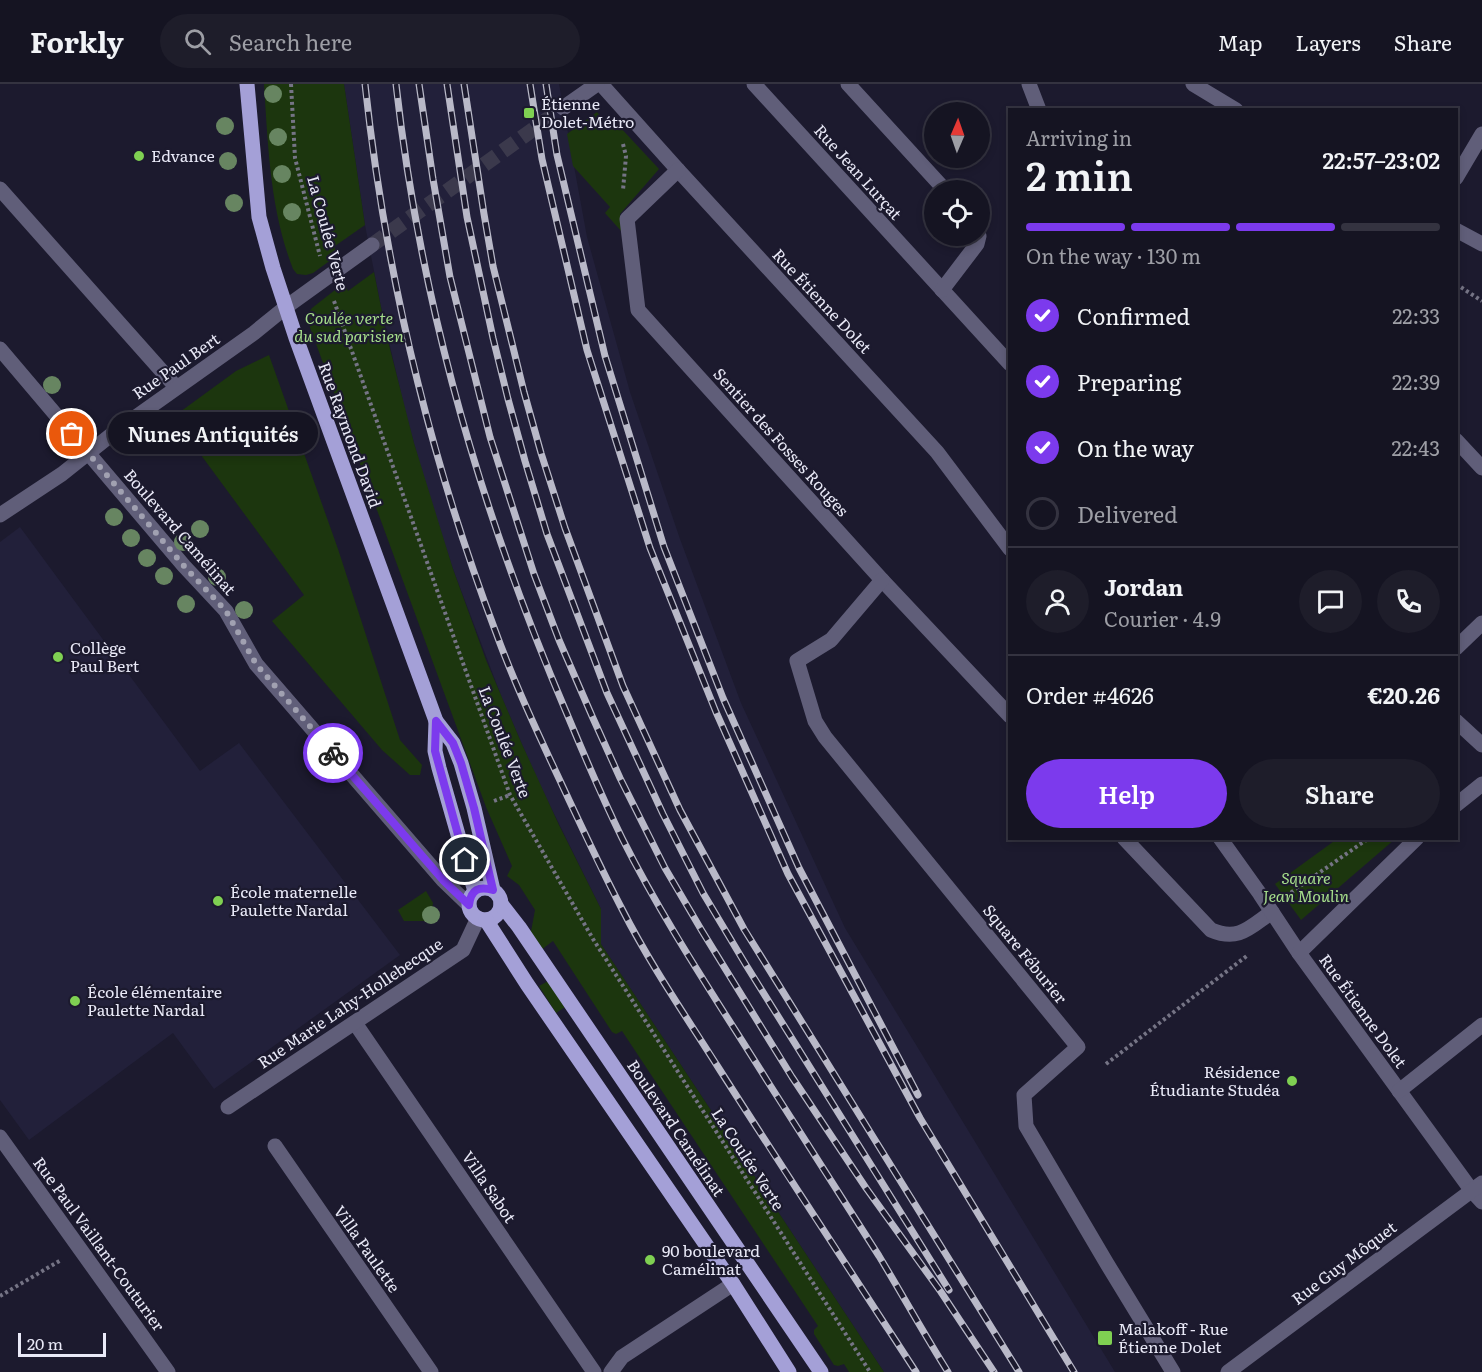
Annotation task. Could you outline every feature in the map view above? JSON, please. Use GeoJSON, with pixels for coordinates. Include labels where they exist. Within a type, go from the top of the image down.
{"type":"FeatureCollection","features":[{"type":"Feature","properties":{"kind":"main road","name":"Rue Raymond David"},"geometry":{"type":"LineString","coordinates":[[247,84],[259,218],[273,268],[296,338],[436,721],[453,743],[461,763],[493,890]]}},
{"type":"Feature","properties":{"kind":"main road","name":"Rue Raymond David"},"geometry":{"type":"LineString","coordinates":[[436,721],[435,751],[463,852],[472,898]]}},
{"type":"Feature","properties":{"kind":"main road"},"geometry":{"type":"LineString","coordinates":[[482,919],[493,917],[501,904],[493,890],[484,888],[472,898],[472,912],[482,919],[733,1284],[789,1372]]}},
{"type":"Feature","properties":{"kind":"main road","name":"Boulevard Camélinat"},"geometry":{"type":"LineString","coordinates":[[501,904],[519,927],[820,1372]]}},
{"type":"Feature","properties":{"kind":"street"},"geometry":{"type":"LineString","coordinates":[[562,108],[599,84]]}},
{"type":"Feature","properties":{"kind":"street","name":"Rue Étienne Dolet"},"geometry":{"type":"LineString","coordinates":[[599,84],[937,452],[1008,546]]}},
{"type":"Feature","properties":{"kind":"street"},"geometry":{"type":"LineString","coordinates":[[848,84],[936,180]]}},
{"type":"Feature","properties":{"kind":"street"},"geometry":{"type":"LineString","coordinates":[[1029,84],[1038,108]]}},
{"type":"Feature","properties":{"kind":"street"},"geometry":{"type":"LineString","coordinates":[[1193,84],[1233,108]]}},
{"type":"Feature","properties":{"kind":"street","name":"Rue Jean Lurçat"},"geometry":{"type":"LineString","coordinates":[[757,85],[1008,362]]}},
{"type":"Feature","properties":{"kind":"street"},"geometry":{"type":"LineString","coordinates":[[1458,175],[1482,134]]}},
{"type":"Feature","properties":{"kind":"street"},"geometry":{"type":"LineString","coordinates":[[627,219],[678,170]]}},
{"type":"Feature","properties":{"kind":"street"},"geometry":{"type":"LineString","coordinates":[[0,189],[176,387]]}},
{"type":"Feature","properties":{"kind":"street","name":"Sentier des Fosses Rouges"},"geometry":{"type":"LineString","coordinates":[[627,219],[638,310],[882,580],[1008,714]]}},
{"type":"Feature","properties":{"kind":"street"},"geometry":{"type":"LineString","coordinates":[[1458,231],[1482,244]]}},
{"type":"Feature","properties":{"kind":"street","name":"Rue Paul Bert"},"geometry":{"type":"LineString","coordinates":[[0,515],[62,474],[176,387],[254,333],[372,245]]}},
{"type":"Feature","properties":{"kind":"street"},"geometry":{"type":"LineString","coordinates":[[942,290],[975,246]]}},
{"type":"Feature","properties":{"kind":"street","name":"Boulevard Camélinat"},"geometry":{"type":"LineString","coordinates":[[0,349],[184,566],[226,611],[256,664],[443,880],[472,898]]}},
{"type":"Feature","properties":{"kind":"street"},"geometry":{"type":"LineString","coordinates":[[1458,442],[1482,468]]}},
{"type":"Feature","properties":{"kind":"street","name":"Square Féburier"},"geometry":{"type":"LineString","coordinates":[[882,580],[831,640],[797,661],[815,721],[825,737],[1078,1047],[1024,1095],[1026,1126],[1173,1372]]}},
{"type":"Feature","properties":{"kind":"street"},"geometry":{"type":"LineString","coordinates":[[1458,646],[1482,623]]}},
{"type":"Feature","properties":{"kind":"street"},"geometry":{"type":"LineString","coordinates":[[1458,723],[1482,745]]}},
{"type":"Feature","properties":{"kind":"street"},"geometry":{"type":"LineString","coordinates":[[1458,804],[1482,784]]}},
{"type":"Feature","properties":{"kind":"street"},"geometry":{"type":"LineString","coordinates":[[1126,840],[1210,930],[1233,934],[1245,932],[1272,912]]}},
{"type":"Feature","properties":{"kind":"street","name":"Rue Étienne Dolet"},"geometry":{"type":"LineString","coordinates":[[1221,840],[1299,953],[1399,1091],[1479,1192]]}},
{"type":"Feature","properties":{"kind":"street"},"geometry":{"type":"LineString","coordinates":[[1299,953],[1415,840]]}},
{"type":"Feature","properties":{"kind":"street","name":"Rue Marie Lahy-Hollebecque"},"geometry":{"type":"LineString","coordinates":[[228,1107],[463,950],[482,919]]}},
{"type":"Feature","properties":{"kind":"street","name":"Villa Sabot"},"geometry":{"type":"LineString","coordinates":[[355,1023],[594,1372]]}},
{"type":"Feature","properties":{"kind":"street"},"geometry":{"type":"LineString","coordinates":[[1399,1091],[1482,1025]]}},
{"type":"Feature","properties":{"kind":"street","name":"Rue Paul Vaillant-Couturier"},"geometry":{"type":"LineString","coordinates":[[0,1137],[168,1372]]}},
{"type":"Feature","properties":{"kind":"street","name":"Villa Paulette"},"geometry":{"type":"LineString","coordinates":[[275,1146],[430,1372]]}},
{"type":"Feature","properties":{"kind":"street","name":"Rue Guy Môquet"},"geometry":{"type":"LineString","coordinates":[[1228,1372],[1479,1192]]}},
{"type":"Feature","properties":{"kind":"street"},"geometry":{"type":"LineString","coordinates":[[611,1372],[622,1358],[733,1284]]}},
{"type":"Feature","properties":{"kind":"path","name":"La Coulée Verte"},"geometry":{"type":"LineString","coordinates":[[291,84],[296,158],[326,279],[510,795],[593,939],[870,1372]]}},
{"type":"Feature","properties":{"kind":"path"},"geometry":{"type":"LineString","coordinates":[[621,137],[626,156],[622,198],[627,219]]}},
{"type":"Feature","properties":{"kind":"path"},"geometry":{"type":"LineString","coordinates":[[1458,285],[1482,301]]}},
{"type":"Feature","properties":{"kind":"path"},"geometry":{"type":"LineString","coordinates":[[1281,899],[1367,840]]}},
{"type":"Feature","properties":{"kind":"path"},"geometry":{"type":"LineString","coordinates":[[1106,1064],[1248,955]]}},
{"type":"Feature","properties":{"kind":"path"},"geometry":{"type":"LineString","coordinates":[[0,1296],[80,1249]]}},
{"type":"Feature","properties":{"kind":"shaded area"},"geometry":{"type":"Polygon","coordinates":[[[344,84],[559,84],[587,237],[630,392],[680,539],[741,703],[845,928],[1115,1372],[884,1372],[601,944],[601,909],[538,781],[502,698],[453,569],[425,483],[382,312],[365,225],[344,84]]]}},
{"type":"Feature","properties":{"kind":"shaded area"},"geometry":{"type":"Polygon","coordinates":[[[20,527],[200,771],[239,743],[400,955],[214,1089],[173,1033],[29,1140],[0,1100],[0,542],[20,527]]]}},
{"type":"Feature","properties":{"kind":"green space","name":"Coulée verte du sud parisien"},"geometry":{"type":"Polygon","coordinates":[[[264,84],[344,84],[365,225],[335,246],[335,257],[313,273],[306,275],[297,274],[293,269],[279,224],[271,178],[264,84]]]}},
{"type":"Feature","properties":{"kind":"green space"},"geometry":{"type":"Polygon","coordinates":[[[597,112],[611,130],[619,126],[659,169],[620,214],[622,232],[605,213],[610,207],[573,166],[567,134],[597,112]]]}},
{"type":"Feature","properties":{"kind":"green space","name":"Coulée verte du sud parisien"},"geometry":{"type":"Polygon","coordinates":[[[374,272],[387,337],[414,443],[453,569],[486,660],[521,742],[601,909],[601,944],[884,1372],[849,1372],[844,1364],[834,1365],[814,1334],[818,1326],[622,1031],[616,1034],[612,1032],[553,941],[541,950],[530,937],[535,910],[519,885],[507,876],[512,866],[486,807],[308,322],[312,308],[344,283],[348,291],[374,272]]]}},
{"type":"Feature","properties":{"kind":"green space"},"geometry":{"type":"Polygon","coordinates":[[[269,355],[338,549],[400,740],[422,765],[420,775],[410,775],[382,750],[272,621],[304,595],[173,417],[236,371],[269,355]]]}},
{"type":"Feature","properties":{"kind":"green space","name":"Square Jean Moulin"},"geometry":{"type":"Polygon","coordinates":[[[1336,840],[1394,840],[1301,920],[1275,884],[1336,840]]]}},
{"type":"Feature","properties":{"kind":"green space"},"geometry":{"type":"Polygon","coordinates":[[[426,891],[433,903],[430,921],[404,921],[398,910],[426,891]]]}},
{"type":"Feature","properties":{"kind":"green space"},"geometry":{"type":"Polygon","coordinates":[[[550,980],[568,1005],[556,1013],[539,986],[550,980]]]}},
{"type":"Feature","properties":{"kind":"tunnel"},"geometry":{"type":"LineString","coordinates":[[372,245],[563,108]]}},
{"type":"Feature","properties":{"kind":"railway"},"geometry":{"type":"LineString","coordinates":[[365,84],[384,223],[430,429],[471,564],[521,695],[601,868],[644,950],[916,1372]]}},
{"type":"Feature","properties":{"kind":"railway"},"geometry":{"type":"LineString","coordinates":[[396,84],[421,246],[438,326],[481,484],[536,638],[607,807],[673,931],[879,1256],[948,1372]]}},
{"type":"Feature","properties":{"kind":"railway"},"geometry":{"type":"LineString","coordinates":[[419,84],[450,277],[490,437],[534,574],[559,640],[592,716],[665,868],[702,931],[792,1077],[994,1372]]}},
{"type":"Feature","properties":{"kind":"railway"},"geometry":{"type":"LineString","coordinates":[[447,84],[467,217],[508,399],[547,534],[607,693],[663,814],[703,893],[949,1290]]}},
{"type":"Feature","properties":{"kind":"railway"},"geometry":{"type":"LineString","coordinates":[[464,84],[493,266],[524,392],[565,528],[623,686],[680,810],[744,929],[1019,1372]]}},
{"type":"Feature","properties":{"kind":"railway"},"geometry":{"type":"LineString","coordinates":[[530,84],[542,159],[587,350],[650,548],[716,712],[788,874],[920,1118],[1074,1372]]}},
{"type":"Feature","properties":{"kind":"railway"},"geometry":{"type":"LineString","coordinates":[[546,84],[557,155],[605,356],[664,547],[723,698],[799,868],[918,1095]]}},
{"type":"Feature","properties":{"kind":"way so far"},"geometry":{"type":"LineString","coordinates":[[72,434],[184,566],[226,611],[256,664],[333,753]]}},
{"type":"Feature","properties":{"kind":"place","name":"Étienne Dolet-Métro"},"geometry":{"type":"Point","coordinates":[529,113]}},
{"type":"Feature","properties":{"kind":"place","name":"Edvance"},"geometry":{"type":"Point","coordinates":[139,156]}},
{"type":"Feature","properties":{"kind":"place","name":"Nunes Antiquités"},"geometry":{"type":"Point","coordinates":[72,434]}},
{"type":"Feature","properties":{"kind":"place","name":"Collège Paul Bert"},"geometry":{"type":"Point","coordinates":[58,657]}},
{"type":"Feature","properties":{"kind":"place","name":"École maternelle Paulette Nardal"},"geometry":{"type":"Point","coordinates":[218,901]}},
{"type":"Feature","properties":{"kind":"place","name":"École élémentaire Paulette Nardal"},"geometry":{"type":"Point","coordinates":[75,1001]}},
{"type":"Feature","properties":{"kind":"place","name":"Résidence Étudiante Studéa"},"geometry":{"type":"Point","coordinates":[1292,1081]}},
{"type":"Feature","properties":{"kind":"place","name":"90 boulevard Camélinat"},"geometry":{"type":"Point","coordinates":[650,1260]}},
{"type":"Feature","properties":{"kind":"place","name":"Malakoff - Rue Étienne Dolet"},"geometry":{"type":"Point","coordinates":[1105,1338]}},
{"type":"Feature","properties":{"kind":"route"},"geometry":{"type":"LineString","coordinates":[[333,753],[443,880],[469,905],[472,893],[475,891],[484,888],[493,890],[461,763],[453,743],[436,721],[435,751],[465,860]]}}]}
